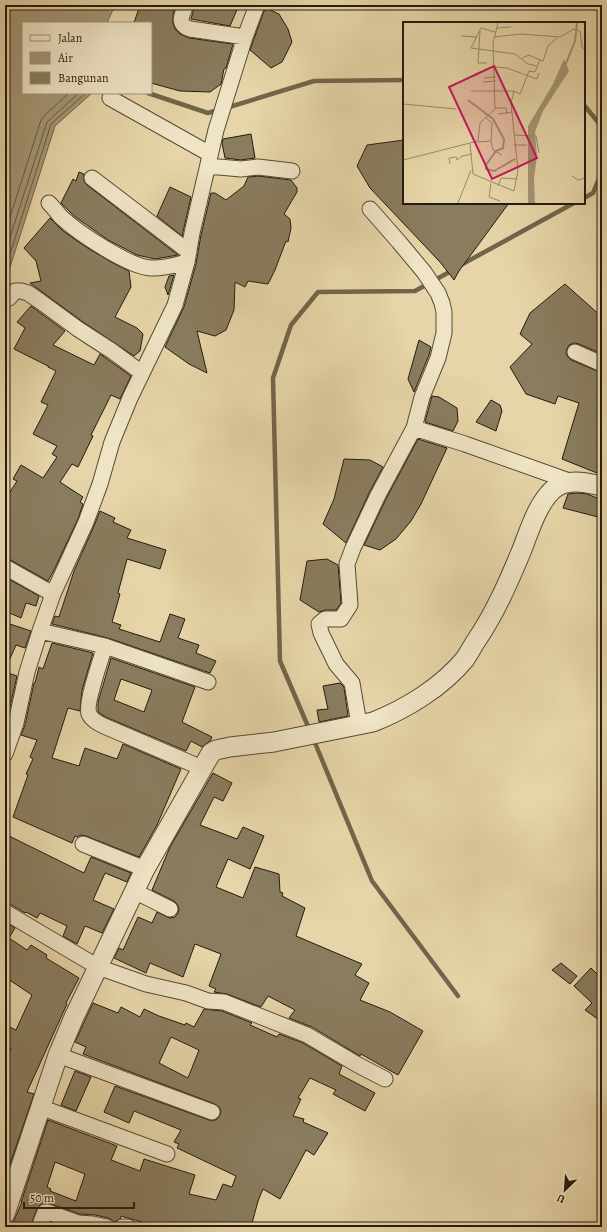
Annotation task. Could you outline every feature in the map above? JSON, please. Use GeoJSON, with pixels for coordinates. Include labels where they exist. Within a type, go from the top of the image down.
{"type":"FeatureCollection","features":[{"type":"Feature","properties":{"kind":"street"},"geometry":{"type":"LineString","coordinates":[[186,5],[181,20],[182,24],[186,27],[190,29],[244,37]]}},
{"type":"Feature","properties":{"kind":"street"},"geometry":{"type":"LineString","coordinates":[[5,754],[16,723],[27,672],[53,594],[86,522],[100,484],[112,442],[130,398],[172,310],[188,257],[216,130],[244,37],[257,5]]}},
{"type":"Feature","properties":{"kind":"street"},"geometry":{"type":"LineString","coordinates":[[110,98],[209,160],[241,169],[258,167],[292,171]]}},
{"type":"Feature","properties":{"kind":"street"},"geometry":{"type":"LineString","coordinates":[[92,178],[188,257]]}},
{"type":"Feature","properties":{"kind":"street"},"geometry":{"type":"LineString","coordinates":[[50,203],[62,217],[76,229],[100,245],[136,264],[144,267],[158,268],[188,257]]}},
{"type":"Feature","properties":{"kind":"street"},"geometry":{"type":"LineString","coordinates":[[359,724],[352,683],[336,664],[318,624],[325,619],[341,619],[350,605],[347,564],[378,495],[414,428],[422,398],[438,358],[444,333],[445,319],[442,303],[438,293],[424,272],[370,209]]}},
{"type":"Feature","properties":{"kind":"street"},"geometry":{"type":"LineString","coordinates":[[5,300],[15,291],[28,293],[142,373]]}},
{"type":"Feature","properties":{"kind":"street"},"geometry":{"type":"LineString","coordinates":[[575,352],[602,364]]}},
{"type":"Feature","properties":{"kind":"street"},"geometry":{"type":"LineString","coordinates":[[414,428],[465,444],[572,482],[602,486]]}},
{"type":"Feature","properties":{"kind":"street"},"geometry":{"type":"LineString","coordinates":[[5,1214],[58,1055],[74,1017],[145,869],[211,753],[216,750],[274,742],[373,722],[386,717],[419,699],[447,677],[464,659],[490,620],[536,514],[554,489],[560,485],[572,482]]}},
{"type":"Feature","properties":{"kind":"street"},"geometry":{"type":"LineString","coordinates":[[5,568],[53,594]]}},
{"type":"Feature","properties":{"kind":"street"},"geometry":{"type":"LineString","coordinates":[[40,631],[104,646],[208,682]]}},
{"type":"Feature","properties":{"kind":"street"},"geometry":{"type":"LineString","coordinates":[[104,646],[88,708],[88,712],[94,721],[202,768]]}},
{"type":"Feature","properties":{"kind":"street"},"geometry":{"type":"LineString","coordinates":[[83,844],[145,869]]}},
{"type":"Feature","properties":{"kind":"street"},"geometry":{"type":"LineString","coordinates":[[134,891],[170,909]]}},
{"type":"Feature","properties":{"kind":"street"},"geometry":{"type":"LineString","coordinates":[[5,912],[98,967],[146,984],[186,993],[208,1001],[224,1002],[306,1035],[385,1079]]}},
{"type":"Feature","properties":{"kind":"street"},"geometry":{"type":"LineString","coordinates":[[58,1055],[212,1112]]}},
{"type":"Feature","properties":{"kind":"street"},"geometry":{"type":"LineString","coordinates":[[40,1107],[167,1154]]}},
{"type":"Feature","properties":{"kind":"street"},"geometry":{"type":"LineString","coordinates":[[39,1227],[45,1212],[78,1223],[107,1227]]}},
{"type":"Feature","properties":{"kind":"street"},"geometry":{"type":"LineString","coordinates":[[122,1227],[128,1227]]}},
{"type":"Feature","properties":{"kind":"water"},"geometry":{"type":"Polygon","coordinates":[[[5,5],[115,5],[107,22],[22,22],[22,94],[91,94],[55,126],[5,283],[5,5]]]}},
{"type":"Feature","properties":{"kind":"building"},"geometry":{"type":"Polygon","coordinates":[[[140,5],[176,5],[173,14],[173,23],[175,29],[180,34],[189,38],[233,44],[226,68],[224,69],[221,84],[210,92],[180,91],[152,83],[152,22],[134,22],[140,5]]]}},
{"type":"Feature","properties":{"kind":"building"},"geometry":{"type":"Polygon","coordinates":[[[195,5],[239,5],[230,26],[191,19],[195,5]]]}},
{"type":"Feature","properties":{"kind":"building"},"geometry":{"type":"Polygon","coordinates":[[[268,9],[279,14],[288,29],[292,42],[282,62],[271,68],[250,50],[264,11],[268,9]]]}},
{"type":"Feature","properties":{"kind":"building"},"geometry":{"type":"Polygon","coordinates":[[[251,134],[255,158],[241,160],[225,158],[222,143],[223,139],[251,134]]]}},
{"type":"Feature","properties":{"kind":"building"},"geometry":{"type":"Polygon","coordinates":[[[403,140],[403,204],[508,204],[454,280],[440,262],[370,188],[357,166],[367,145],[403,140]]]}},
{"type":"Feature","properties":{"kind":"building"},"geometry":{"type":"Polygon","coordinates":[[[79,172],[84,174],[84,181],[87,185],[178,255],[155,259],[137,255],[108,240],[74,216],[61,203],[73,179],[76,181],[79,172]]]}},
{"type":"Feature","properties":{"kind":"building"},"geometry":{"type":"Polygon","coordinates":[[[258,176],[291,180],[297,188],[297,192],[284,214],[290,219],[291,228],[288,242],[286,241],[268,284],[248,281],[245,287],[235,282],[234,310],[226,330],[215,336],[197,331],[207,373],[189,364],[165,347],[184,307],[196,264],[211,193],[215,193],[226,200],[244,186],[248,177],[258,176]]]}},
{"type":"Feature","properties":{"kind":"building"},"geometry":{"type":"Polygon","coordinates":[[[170,187],[191,197],[182,236],[157,216],[170,187]]]}},
{"type":"Feature","properties":{"kind":"building"},"geometry":{"type":"Polygon","coordinates":[[[50,218],[63,231],[86,247],[129,271],[131,287],[115,317],[137,328],[143,334],[140,351],[134,356],[83,322],[30,283],[41,281],[36,261],[24,248],[50,218]]]}},
{"type":"Feature","properties":{"kind":"building"},"geometry":{"type":"Polygon","coordinates":[[[174,275],[168,295],[165,287],[169,276],[174,275]]]}},
{"type":"Feature","properties":{"kind":"building"},"geometry":{"type":"Polygon","coordinates":[[[565,284],[602,317],[602,354],[574,343],[569,345],[566,353],[571,360],[602,373],[602,475],[562,459],[579,403],[558,396],[555,404],[526,394],[510,367],[532,344],[520,334],[530,313],[565,284]]]}},
{"type":"Feature","properties":{"kind":"building"},"geometry":{"type":"Polygon","coordinates":[[[31,306],[65,331],[53,345],[94,365],[100,354],[131,376],[120,399],[111,395],[91,435],[93,436],[78,467],[72,464],[60,482],[83,497],[80,502],[83,504],[78,519],[48,581],[5,558],[5,500],[17,481],[13,479],[21,465],[43,478],[57,457],[52,454],[57,446],[33,434],[48,405],[41,402],[56,371],[14,349],[25,328],[17,322],[31,306]]]}},
{"type":"Feature","properties":{"kind":"building"},"geometry":{"type":"Polygon","coordinates":[[[419,340],[431,347],[414,392],[408,379],[419,340]]]}},
{"type":"Feature","properties":{"kind":"building"},"geometry":{"type":"Polygon","coordinates":[[[432,396],[439,397],[457,408],[458,421],[453,431],[425,422],[432,396]]]}},
{"type":"Feature","properties":{"kind":"building"},"geometry":{"type":"Polygon","coordinates":[[[491,400],[500,405],[502,411],[496,431],[476,422],[491,400]]]}},
{"type":"Feature","properties":{"kind":"building"},"geometry":{"type":"Polygon","coordinates":[[[418,439],[447,448],[421,504],[411,521],[396,539],[380,550],[364,545],[386,499],[418,439]]]}},
{"type":"Feature","properties":{"kind":"building"},"geometry":{"type":"Polygon","coordinates":[[[344,459],[370,460],[383,467],[346,543],[323,524],[334,499],[344,459]]]}},
{"type":"Feature","properties":{"kind":"building"},"geometry":{"type":"Polygon","coordinates":[[[568,494],[587,494],[602,500],[602,518],[563,508],[568,494]]]}},
{"type":"Feature","properties":{"kind":"building"},"geometry":{"type":"Polygon","coordinates":[[[100,511],[115,518],[113,522],[131,530],[127,538],[166,550],[160,569],[127,559],[118,593],[120,594],[112,622],[121,625],[119,629],[160,642],[170,614],[185,619],[178,638],[199,645],[196,653],[216,661],[210,673],[108,638],[52,624],[55,616],[59,617],[74,571],[100,511]]]}},
{"type":"Feature","properties":{"kind":"building"},"geometry":{"type":"Polygon","coordinates":[[[327,559],[338,565],[341,603],[336,610],[325,610],[319,612],[300,600],[307,561],[327,559]]]}},
{"type":"Feature","properties":{"kind":"building"},"geometry":{"type":"Polygon","coordinates":[[[5,577],[39,596],[36,606],[26,603],[21,618],[5,611],[5,577]]]}},
{"type":"Feature","properties":{"kind":"building"},"geometry":{"type":"Polygon","coordinates":[[[10,624],[31,631],[25,648],[16,645],[5,670],[5,640],[10,624]]]}},
{"type":"Feature","properties":{"kind":"building"},"geometry":{"type":"Polygon","coordinates":[[[52,643],[93,653],[82,690],[80,711],[68,708],[52,758],[79,766],[85,748],[117,759],[123,744],[181,769],[157,825],[139,857],[86,836],[75,836],[72,843],[13,817],[28,775],[26,774],[33,759],[30,757],[37,740],[21,735],[25,725],[39,667],[43,669],[52,643]]]}},
{"type":"Feature","properties":{"kind":"building"},"geometry":{"type":"Polygon","coordinates":[[[111,658],[195,687],[182,722],[212,737],[210,741],[202,747],[191,741],[186,751],[99,713],[98,702],[111,658]],[[121,679],[114,700],[144,712],[152,690],[121,679]]]}},
{"type":"Feature","properties":{"kind":"building"},"geometry":{"type":"Polygon","coordinates":[[[5,672],[17,676],[9,711],[5,709],[5,672]]]}},
{"type":"Feature","properties":{"kind":"building"},"geometry":{"type":"Polygon","coordinates":[[[340,683],[344,687],[348,716],[319,722],[317,710],[328,709],[323,686],[340,683]]]}},
{"type":"Feature","properties":{"kind":"building"},"geometry":{"type":"Polygon","coordinates":[[[213,773],[232,783],[223,801],[214,797],[200,825],[237,839],[243,827],[264,836],[250,869],[228,859],[216,887],[243,898],[255,867],[279,874],[280,892],[283,893],[282,896],[305,908],[296,936],[362,964],[355,975],[369,983],[360,1000],[390,1012],[423,1031],[398,1075],[361,1054],[360,1056],[312,1027],[289,1018],[295,1010],[268,996],[261,1007],[227,994],[214,992],[216,989],[209,986],[221,954],[195,944],[183,977],[150,963],[146,973],[114,958],[119,948],[123,950],[138,917],[152,923],[157,912],[170,918],[175,917],[178,913],[179,909],[174,901],[152,890],[170,847],[213,773]]]}},
{"type":"Feature","properties":{"kind":"building"},"geometry":{"type":"Polygon","coordinates":[[[5,834],[84,873],[91,857],[131,873],[127,882],[105,873],[93,900],[114,909],[102,933],[85,926],[77,944],[63,936],[67,926],[40,913],[37,918],[10,904],[5,903],[5,834]]]}},
{"type":"Feature","properties":{"kind":"building"},"geometry":{"type":"Polygon","coordinates":[[[5,922],[15,928],[9,938],[27,950],[31,945],[47,955],[46,958],[79,978],[66,1003],[67,1004],[27,1092],[34,1094],[5,1179],[5,1119],[10,1107],[5,1105],[5,1061],[11,1048],[5,1045],[5,1025],[16,1030],[32,995],[5,977],[5,922]]]}},
{"type":"Feature","properties":{"kind":"building"},"geometry":{"type":"Polygon","coordinates":[[[561,963],[577,976],[570,984],[552,970],[561,963]]]}},
{"type":"Feature","properties":{"kind":"building"},"geometry":{"type":"Polygon","coordinates":[[[591,968],[602,979],[602,1022],[585,1010],[592,1003],[574,986],[591,968]]]}},
{"type":"Feature","properties":{"kind":"building"},"geometry":{"type":"Polygon","coordinates":[[[93,1003],[118,1013],[121,1007],[140,1017],[144,1009],[159,1016],[185,1025],[186,1023],[194,1027],[204,1009],[222,1011],[252,1023],[250,1025],[277,1037],[279,1034],[303,1043],[342,1066],[339,1074],[375,1093],[365,1111],[333,1094],[336,1090],[310,1078],[298,1098],[301,1099],[293,1116],[304,1119],[303,1122],[328,1133],[314,1155],[306,1150],[280,1199],[263,1189],[251,1227],[159,1227],[121,1216],[120,1219],[114,1222],[109,1218],[80,1214],[48,1203],[40,1205],[37,1209],[30,1227],[24,1227],[13,1223],[22,1202],[48,1120],[117,1146],[111,1160],[140,1171],[144,1159],[195,1175],[189,1194],[216,1200],[223,1184],[232,1187],[236,1176],[177,1148],[179,1144],[174,1142],[181,1130],[134,1111],[129,1123],[104,1112],[115,1086],[213,1121],[220,1115],[221,1111],[219,1107],[215,1104],[83,1054],[86,1047],[75,1042],[93,1003]],[[171,1037],[159,1063],[188,1078],[199,1050],[171,1037]],[[55,1162],[47,1187],[51,1189],[50,1191],[76,1201],[85,1174],[55,1162]]]}},
{"type":"Feature","properties":{"kind":"building"},"geometry":{"type":"Polygon","coordinates":[[[75,1071],[91,1077],[76,1111],[61,1105],[75,1071]]]}},
{"type":"Feature","properties":{"kind":"waterway"},"geometry":{"type":"LineString","coordinates":[[226,108],[314,81],[403,80]]}},
{"type":"Feature","properties":{"kind":"waterway"},"geometry":{"type":"LineString","coordinates":[[151,94],[208,113],[218,110]]}},
{"type":"Feature","properties":{"kind":"waterway"},"geometry":{"type":"LineString","coordinates":[[585,106],[602,127]]}},
{"type":"Feature","properties":{"kind":"waterway"},"geometry":{"type":"LineString","coordinates":[[585,197],[593,193],[602,171]]}},
{"type":"Feature","properties":{"kind":"waterway"},"geometry":{"type":"LineString","coordinates":[[459,266],[572,204]]}},
{"type":"Feature","properties":{"kind":"waterway"},"geometry":{"type":"LineString","coordinates":[[310,731],[280,661],[273,378],[291,325],[318,292],[415,291],[453,270]]}},
{"type":"Feature","properties":{"kind":"waterway"},"geometry":{"type":"LineString","coordinates":[[313,738],[372,881],[458,996]]}}]}
